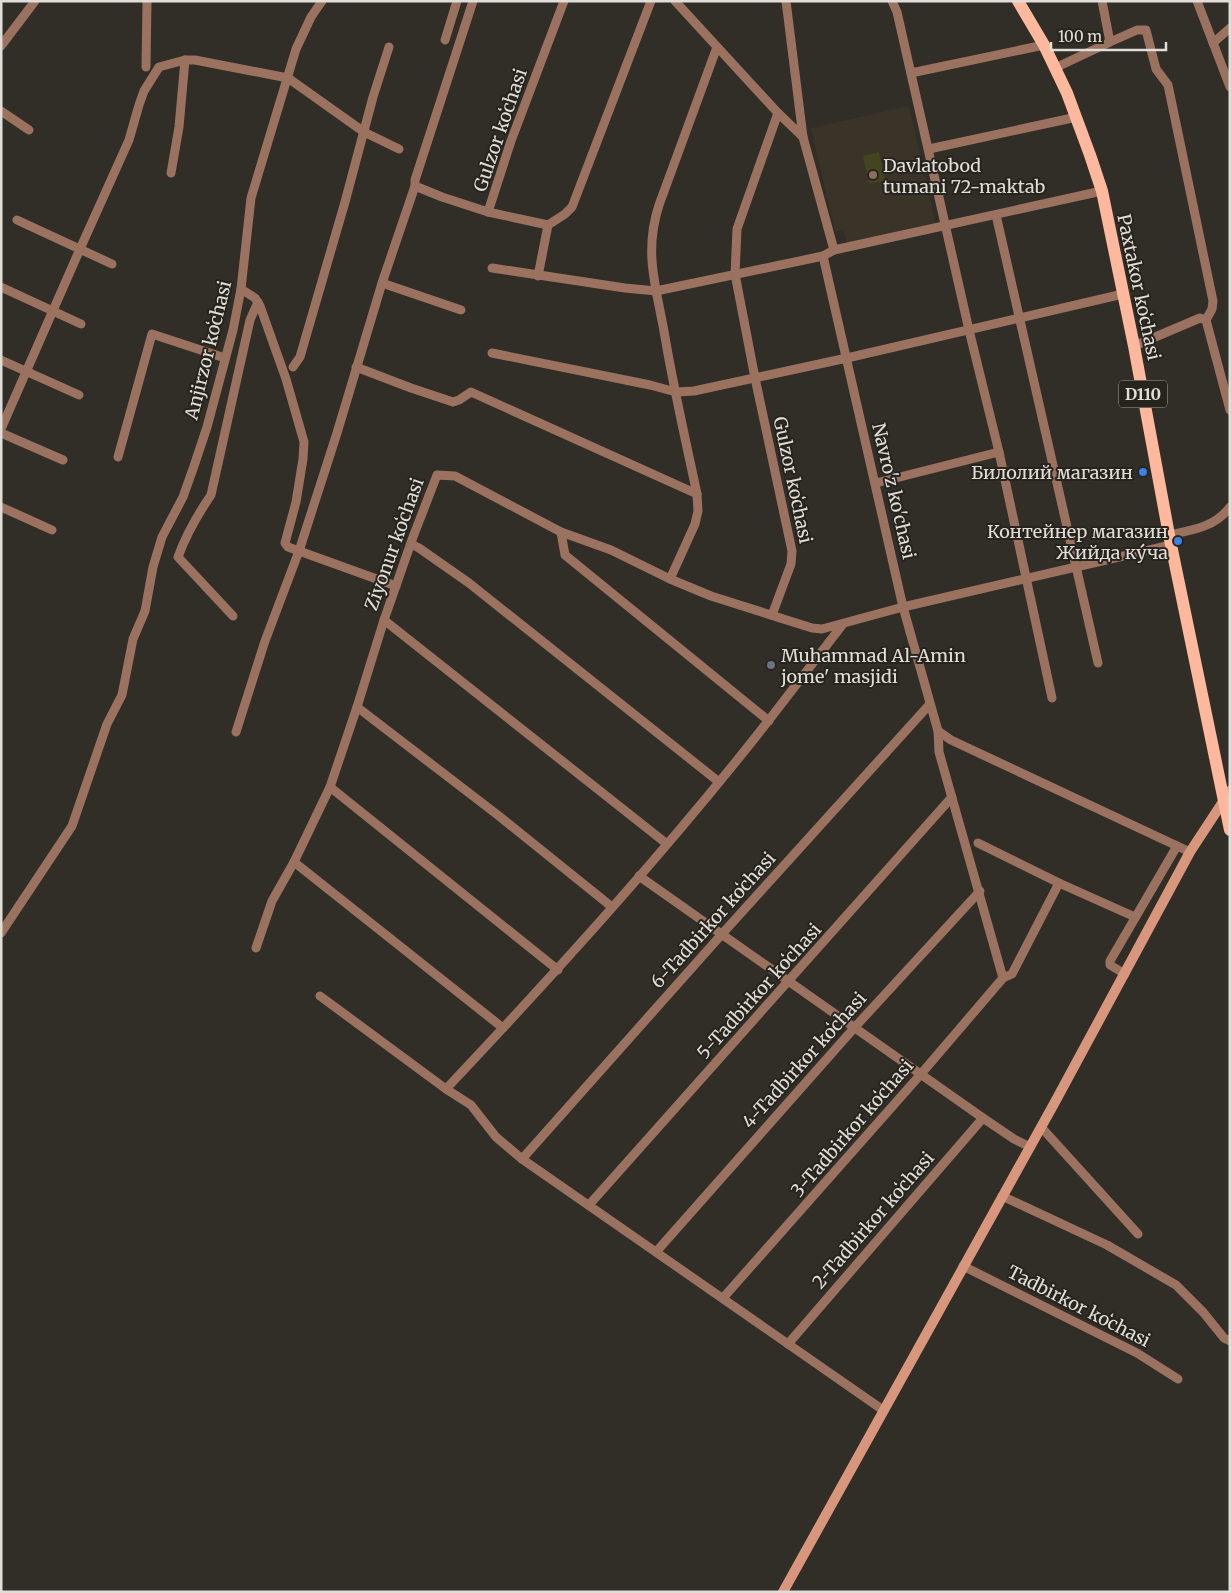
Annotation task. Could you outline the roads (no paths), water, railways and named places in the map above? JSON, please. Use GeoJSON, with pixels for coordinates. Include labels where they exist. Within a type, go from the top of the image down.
{"type":"FeatureCollection","features":[{"type":"Feature","properties":{"kind":"main road","name":"Paxtakor koʻchasi"},"geometry":{"type":"LineString","coordinates":[[1018,1],[1044,45],[1077,117],[1102,191],[1134,346],[1170,540],[1227,796]]}},
{"type":"Feature","properties":{"kind":"main road","name":"D110"},"geometry":{"type":"LineString","coordinates":[[1227,796],[1230,830]]}},
{"type":"Feature","properties":{"kind":"main road"},"geometry":{"type":"LineString","coordinates":[[783,1592],[1041,1127],[1117,970],[1227,796]]}},
{"type":"Feature","properties":{"kind":"street"},"geometry":{"type":"LineString","coordinates":[[1,46],[35,1]]}},
{"type":"Feature","properties":{"kind":"street"},"geometry":{"type":"LineString","coordinates":[[146,67],[147,1]]}},
{"type":"Feature","properties":{"kind":"street","name":"Anjirzor koʻchasi"},"geometry":{"type":"LineString","coordinates":[[1,933],[72,826],[107,724],[122,695],[133,639],[145,611],[153,567],[162,537],[183,497],[194,466],[207,427],[233,330],[241,289],[251,198],[296,49],[310,17],[322,1]]}},
{"type":"Feature","properties":{"kind":"street"},"geometry":{"type":"LineString","coordinates":[[445,40],[457,1]]}},
{"type":"Feature","properties":{"kind":"street"},"geometry":{"type":"LineString","coordinates":[[236,732],[265,641],[299,551],[382,283],[415,186],[415,180],[473,1]]}},
{"type":"Feature","properties":{"kind":"street","name":"Gulzor koʻchasi"},"geometry":{"type":"LineString","coordinates":[[548,225],[488,212],[510,140],[564,1]]}},
{"type":"Feature","properties":{"kind":"street"},"geometry":{"type":"LineString","coordinates":[[538,276],[548,225],[572,207],[651,1]]}},
{"type":"Feature","properties":{"kind":"street"},"geometry":{"type":"LineString","coordinates":[[675,1],[778,113],[803,137]]}},
{"type":"Feature","properties":{"kind":"street"},"geometry":{"type":"LineString","coordinates":[[786,1],[803,137],[834,250]]}},
{"type":"Feature","properties":{"kind":"street"},"geometry":{"type":"LineString","coordinates":[[892,1],[897,12],[969,330],[999,452],[1052,698]]}},
{"type":"Feature","properties":{"kind":"street"},"geometry":{"type":"LineString","coordinates":[[1102,1],[1110,42]]}},
{"type":"Feature","properties":{"kind":"street"},"geometry":{"type":"LineString","coordinates":[[1197,1],[1230,87]]}},
{"type":"Feature","properties":{"kind":"street"},"geometry":{"type":"LineString","coordinates":[[1213,43],[1230,28]]}},
{"type":"Feature","properties":{"kind":"street"},"geometry":{"type":"LineString","coordinates":[[1055,68],[1137,30],[1146,30],[1156,68],[1168,85],[1213,301],[1212,309],[1206,320],[1230,410]]}},
{"type":"Feature","properties":{"kind":"street"},"geometry":{"type":"LineString","coordinates":[[911,73],[1044,45]]}},
{"type":"Feature","properties":{"kind":"street"},"geometry":{"type":"LineString","coordinates":[[670,579],[695,524],[698,511],[697,494],[670,367],[651,263],[651,243],[653,223],[717,47]]}},
{"type":"Feature","properties":{"kind":"street"},"geometry":{"type":"LineString","coordinates":[[293,367],[300,357],[389,48]]}},
{"type":"Feature","properties":{"kind":"street"},"geometry":{"type":"LineString","coordinates":[[171,173],[179,127],[185,60]]}},
{"type":"Feature","properties":{"kind":"street"},"geometry":{"type":"LineString","coordinates":[[62,460],[1,431],[129,140],[138,105],[156,70],[163,64],[195,60],[288,78],[364,132],[399,149]]}},
{"type":"Feature","properties":{"kind":"street"},"geometry":{"type":"LineString","coordinates":[[1,111],[29,130]]}},
{"type":"Feature","properties":{"kind":"street","name":"Gulzor koʻchasi"},"geometry":{"type":"LineString","coordinates":[[772,615],[791,564],[792,551],[734,274],[739,224],[778,113]]}},
{"type":"Feature","properties":{"kind":"street"},"geometry":{"type":"LineString","coordinates":[[929,149],[1077,117]]}},
{"type":"Feature","properties":{"kind":"street"},"geometry":{"type":"LineString","coordinates":[[415,186],[488,212]]}},
{"type":"Feature","properties":{"kind":"street"},"geometry":{"type":"LineString","coordinates":[[492,268],[538,276],[656,291],[823,256],[834,250],[1102,191]]}},
{"type":"Feature","properties":{"kind":"street"},"geometry":{"type":"LineString","coordinates":[[996,215],[1098,663]]}},
{"type":"Feature","properties":{"kind":"street"},"geometry":{"type":"LineString","coordinates":[[17,220],[112,264]]}},
{"type":"Feature","properties":{"kind":"street","name":"Navro'z ko'chasi"},"geometry":{"type":"LineString","coordinates":[[823,256],[904,607],[938,731],[939,752],[1003,978]]}},
{"type":"Feature","properties":{"kind":"street"},"geometry":{"type":"LineString","coordinates":[[382,283],[461,310]]}},
{"type":"Feature","properties":{"kind":"street"},"geometry":{"type":"LineString","coordinates":[[1,287],[81,324]]}},
{"type":"Feature","properties":{"kind":"street"},"geometry":{"type":"LineString","coordinates":[[241,289],[251,294],[258,302],[266,319],[304,442],[304,459],[296,502],[285,543],[288,547],[396,586]]}},
{"type":"Feature","properties":{"kind":"street"},"geometry":{"type":"LineString","coordinates":[[492,353],[676,392],[694,391],[1123,294]]}},
{"type":"Feature","properties":{"kind":"street"},"geometry":{"type":"LineString","coordinates":[[233,616],[178,557],[183,543],[211,495],[250,320],[258,302]]}},
{"type":"Feature","properties":{"kind":"street"},"geometry":{"type":"LineString","coordinates":[[1134,346],[1200,318],[1206,320]]}},
{"type":"Feature","properties":{"kind":"street"},"geometry":{"type":"LineString","coordinates":[[118,457],[152,334],[225,358]]}},
{"type":"Feature","properties":{"kind":"street"},"geometry":{"type":"LineString","coordinates":[[1,360],[79,395]]}},
{"type":"Feature","properties":{"kind":"street"},"geometry":{"type":"LineString","coordinates":[[356,367],[453,402],[471,392],[697,494]]}},
{"type":"Feature","properties":{"kind":"street"},"geometry":{"type":"LineString","coordinates":[[876,483],[999,452]]}},
{"type":"Feature","properties":{"kind":"street","name":"Ziyonur koʻchasi"},"geometry":{"type":"LineString","coordinates":[[256,948],[272,901],[294,862],[330,786],[384,620],[437,475],[455,476],[561,532],[610,550],[670,579],[711,596],[822,629],[904,607],[1076,568],[1170,540],[1207,526],[1221,517],[1230,507]]}},
{"type":"Feature","properties":{"kind":"street"},"geometry":{"type":"LineString","coordinates":[[1,506],[52,530]]}},
{"type":"Feature","properties":{"kind":"street"},"geometry":{"type":"LineString","coordinates":[[561,532],[565,555],[769,721]]}},
{"type":"Feature","properties":{"kind":"street"},"geometry":{"type":"LineString","coordinates":[[411,544],[469,583],[719,782]]}},
{"type":"Feature","properties":{"kind":"street"},"geometry":{"type":"LineString","coordinates":[[384,620],[667,844]]}},
{"type":"Feature","properties":{"kind":"street"},"geometry":{"type":"LineString","coordinates":[[446,1089],[558,970],[667,844],[769,721],[843,624]]}},
{"type":"Feature","properties":{"kind":"street","name":"6-Tadbirkor koʻchasi"},"geometry":{"type":"LineString","coordinates":[[522,1159],[930,704]]}},
{"type":"Feature","properties":{"kind":"street"},"geometry":{"type":"LineString","coordinates":[[357,707],[499,816],[612,907]]}},
{"type":"Feature","properties":{"kind":"street"},"geometry":{"type":"LineString","coordinates":[[938,731],[951,740],[1190,852]]}},
{"type":"Feature","properties":{"kind":"street"},"geometry":{"type":"LineString","coordinates":[[330,786],[558,970]]}},
{"type":"Feature","properties":{"kind":"street","name":"5-Tadbirkor koʻchasi"},"geometry":{"type":"LineString","coordinates":[[589,1205],[952,797]]}},
{"type":"Feature","properties":{"kind":"street"},"geometry":{"type":"LineString","coordinates":[[978,843],[1059,883],[1135,917]]}},
{"type":"Feature","properties":{"kind":"street"},"geometry":{"type":"LineString","coordinates":[[1117,970],[1110,961],[1177,846]]}},
{"type":"Feature","properties":{"kind":"street"},"geometry":{"type":"LineString","coordinates":[[294,862],[504,1028]]}},
{"type":"Feature","properties":{"kind":"street"},"geometry":{"type":"LineString","coordinates":[[639,876],[983,1118],[1014,1139],[1030,1147]]}},
{"type":"Feature","properties":{"kind":"street","name":"3-Tadbirkor koʻchasi"},"geometry":{"type":"LineString","coordinates":[[723,1298],[921,1074],[1003,978],[1012,974],[1059,883]]}},
{"type":"Feature","properties":{"kind":"street","name":"4-Tadbirkor koʻchasi"},"geometry":{"type":"LineString","coordinates":[[656,1252],[854,1027],[980,892]]}},
{"type":"Feature","properties":{"kind":"street"},"geometry":{"type":"LineString","coordinates":[[320,996],[446,1089],[471,1105],[496,1137],[522,1159],[883,1410]]}},
{"type":"Feature","properties":{"kind":"street","name":"2-Tadbirkor koʻchasi"},"geometry":{"type":"LineString","coordinates":[[788,1344],[983,1118]]}},
{"type":"Feature","properties":{"kind":"street"},"geometry":{"type":"LineString","coordinates":[[1041,1127],[1138,1234]]}},
{"type":"Feature","properties":{"kind":"street"},"geometry":{"type":"LineString","coordinates":[[1002,1196],[1107,1246],[1160,1274],[1188,1295],[1224,1338],[1230,1341]]}},
{"type":"Feature","properties":{"kind":"street","name":"Tadbirkor koʻchasi"},"geometry":{"type":"LineString","coordinates":[[963,1266],[1137,1353],[1178,1379]]}},
{"type":"Feature","properties":{"kind":"place","name":"Davlatobod tumani 72-maktab"},"geometry":{"type":"Point","coordinates":[873,175]}},
{"type":"Feature","properties":{"kind":"place","name":"Билолий магазин"},"geometry":{"type":"Point","coordinates":[1143,472]}},
{"type":"Feature","properties":{"kind":"place","name":"Контейнер магазин Жийда ку́ча"},"geometry":{"type":"Point","coordinates":[1178,541]}},
{"type":"Feature","properties":{"kind":"place","name":"Muhammad Al-Amin jome' masjidi"},"geometry":{"type":"Point","coordinates":[771,665]}}]}
